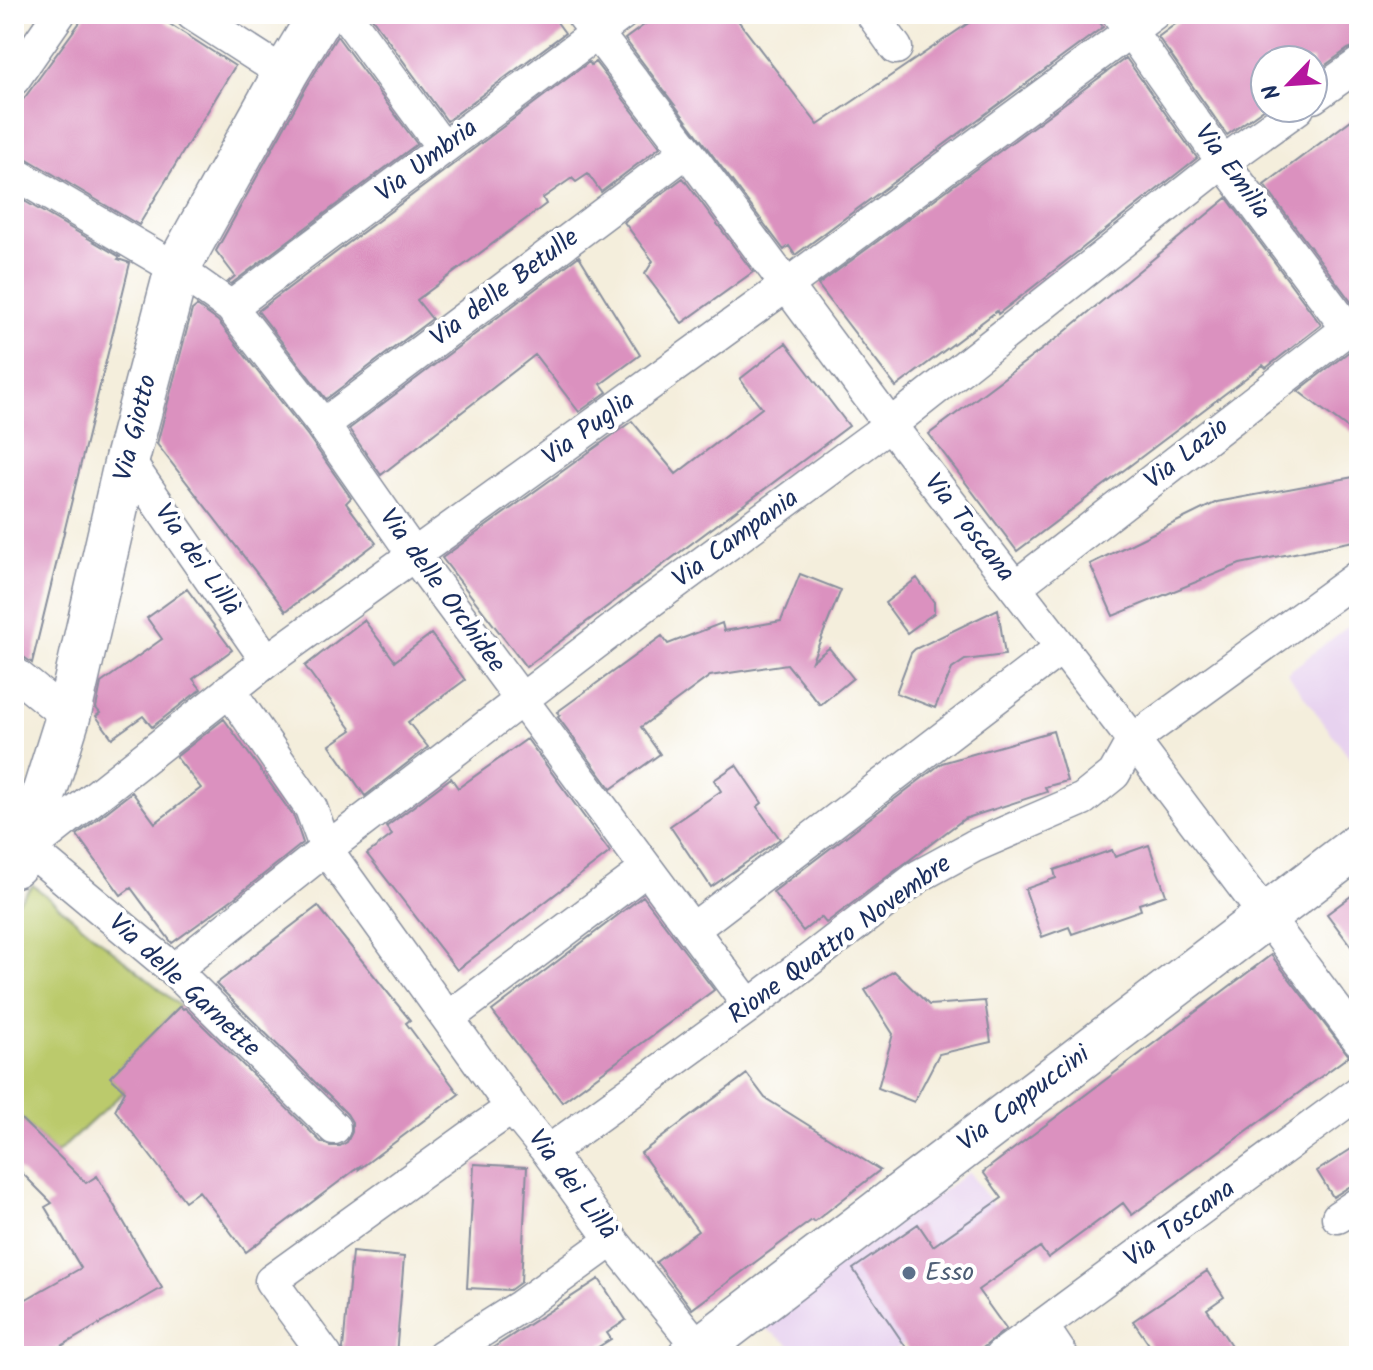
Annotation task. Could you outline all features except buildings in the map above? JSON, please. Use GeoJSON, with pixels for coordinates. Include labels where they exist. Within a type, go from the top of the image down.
{"type":"FeatureCollection","features":[{"type":"Feature","properties":{"kind":"street"},"geometry":{"type":"LineString","coordinates":[[14,79],[59,14]]}},
{"type":"Feature","properties":{"kind":"street"},"geometry":{"type":"LineString","coordinates":[[192,14],[285,74]]}},
{"type":"Feature","properties":{"kind":"street","name":"Via Giotto"},"geometry":{"type":"LineString","coordinates":[[22,857],[68,717],[127,459],[177,269],[321,14]]}},
{"type":"Feature","properties":{"kind":"street"},"geometry":{"type":"LineString","coordinates":[[345,14],[443,148]]}},
{"type":"Feature","properties":{"kind":"street","name":"Via Umbria"},"geometry":{"type":"LineString","coordinates":[[231,307],[443,148],[589,24],[622,14]]}},
{"type":"Feature","properties":{"kind":"street"},"geometry":{"type":"LineString","coordinates":[[872,14],[896,48]]}},
{"type":"Feature","properties":{"kind":"street","name":"Via Emilia"},"geometry":{"type":"LineString","coordinates":[[1134,20],[1223,162],[1354,324]]}},
{"type":"Feature","properties":{"kind":"street","name":"Via Puglia"},"geometry":{"type":"LineString","coordinates":[[22,857],[267,661],[787,285],[1134,20]]}},
{"type":"Feature","properties":{"kind":"street","name":"Via Toscana"},"geometry":{"type":"LineString","coordinates":[[589,24],[1359,1040]]}},
{"type":"Feature","properties":{"kind":"street"},"geometry":{"type":"LineString","coordinates":[[1329,86],[1359,64]]}},
{"type":"Feature","properties":{"kind":"street","name":"Via Campania"},"geometry":{"type":"LineString","coordinates":[[174,970],[326,849],[656,597],[890,425],[1223,162],[1276,124]]}},
{"type":"Feature","properties":{"kind":"street","name":"Via delle Betulle"},"geometry":{"type":"LineString","coordinates":[[323,425],[687,151]]}},
{"type":"Feature","properties":{"kind":"street","name":"Via delle Orchidee"},"geometry":{"type":"LineString","coordinates":[[14,173],[177,269],[231,307],[323,425],[414,555],[749,1006]]}},
{"type":"Feature","properties":{"kind":"street","name":"Via Lazio"},"geometry":{"type":"LineString","coordinates":[[1015,587],[1354,324]]}},
{"type":"Feature","properties":{"kind":"street","name":"Via dei Lillà"},"geometry":{"type":"LineString","coordinates":[[127,459],[267,661]]}},
{"type":"Feature","properties":{"kind":"street"},"geometry":{"type":"LineString","coordinates":[[1133,740],[1359,576]]}},
{"type":"Feature","properties":{"kind":"street"},"geometry":{"type":"LineString","coordinates":[[693,929],[1061,648]]}},
{"type":"Feature","properties":{"kind":"street"},"geometry":{"type":"LineString","coordinates":[[14,673],[68,717]]}},
{"type":"Feature","properties":{"kind":"street","name":"Via dei Lillà"},"geometry":{"type":"LineString","coordinates":[[229,690],[311,808],[326,849],[512,1108],[548,1152],[695,1353]]}},
{"type":"Feature","properties":{"kind":"street","name":"Rione Quattro Novembre"},"geometry":{"type":"LineString","coordinates":[[548,1152],[749,1006],[919,876],[974,846],[1083,799],[1114,774],[1133,740]]}},
{"type":"Feature","properties":{"kind":"street","name":"Via Cappuccini"},"geometry":{"type":"LineString","coordinates":[[695,1353],[1359,845]]}},
{"type":"Feature","properties":{"kind":"street","name":"Via delle Garnette"},"geometry":{"type":"LineString","coordinates":[[22,857],[174,970],[334,1128]]}},
{"type":"Feature","properties":{"kind":"street"},"geometry":{"type":"LineString","coordinates":[[448,1018],[647,869]]}},
{"type":"Feature","properties":{"kind":"street","name":"Via Toscana"},"geometry":{"type":"LineString","coordinates":[[1001,1356],[1359,1092]]}},
{"type":"Feature","properties":{"kind":"street"},"geometry":{"type":"LineString","coordinates":[[326,1356],[271,1281],[512,1108]]}},
{"type":"Feature","properties":{"kind":"street"},"geometry":{"type":"LineString","coordinates":[[1301,1160],[1359,1121]]}},
{"type":"Feature","properties":{"kind":"street"},"geometry":{"type":"LineString","coordinates":[[442,1356],[521,1306],[612,1240]]}},
{"type":"Feature","properties":{"kind":"street"},"geometry":{"type":"LineString","coordinates":[[1042,1326],[1062,1356]]}},
{"type":"Feature","properties":{"kind":"shaded area"},"geometry":{"type":"Polygon","coordinates":[[[1359,618],[1359,771],[1287,673],[1359,618]]]}},
{"type":"Feature","properties":{"kind":"shaded area"},"geometry":{"type":"Polygon","coordinates":[[[969,1172],[1029,1254],[887,1356],[806,1356],[758,1323],[969,1172]]]}},
{"type":"Feature","properties":{"kind":"green space"},"geometry":{"type":"Polygon","coordinates":[[[33,885],[180,1006],[111,1077],[125,1091],[56,1154],[14,1112],[14,906],[33,885]]]}},
{"type":"Feature","properties":{"kind":"place","name":"Esso"},"geometry":{"type":"Point","coordinates":[909,1273]}}]}
